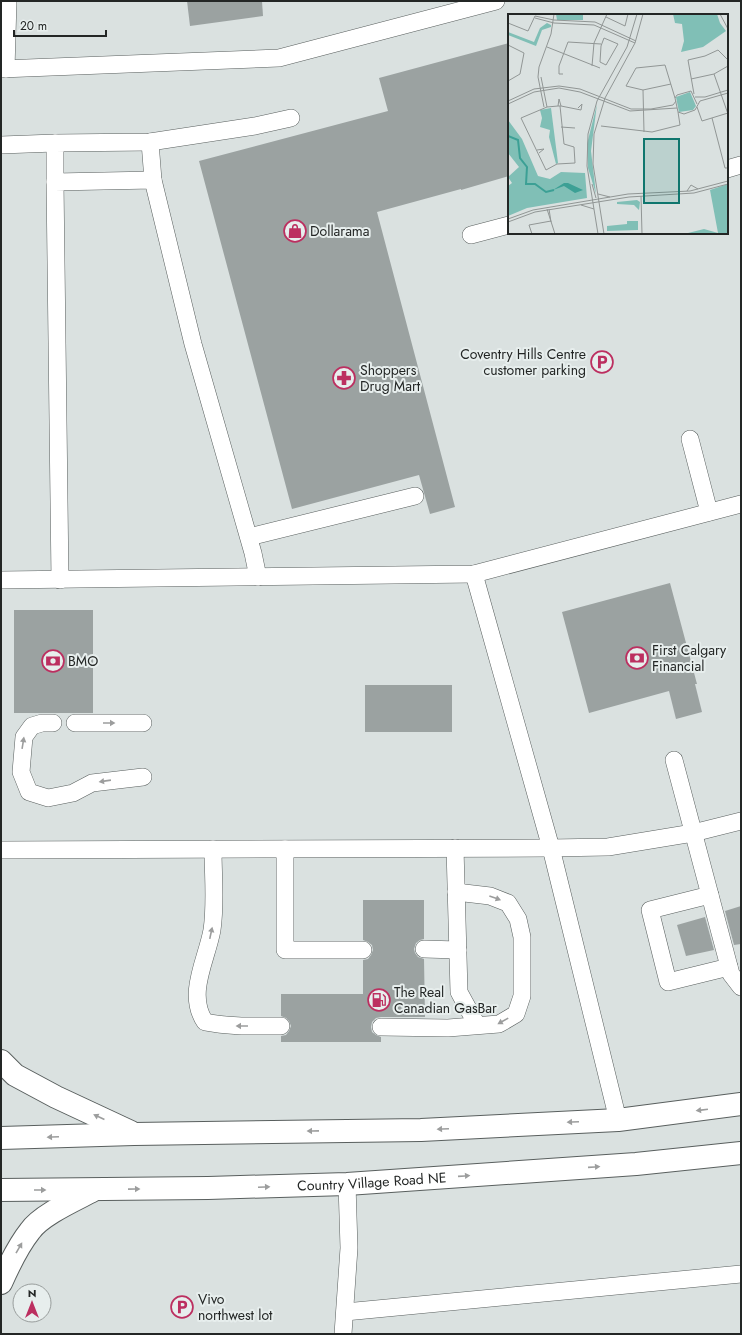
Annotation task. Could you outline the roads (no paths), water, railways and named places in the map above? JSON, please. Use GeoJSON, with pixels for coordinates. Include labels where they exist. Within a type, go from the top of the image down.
{"type":"FeatureCollection","features":[{"type":"Feature","properties":{"kind":"street"},"geometry":{"type":"LineString","coordinates":[[1,1061],[15,1075],[56,1097],[134,1134]]}},
{"type":"Feature","properties":{"kind":"street"},"geometry":{"type":"LineString","coordinates":[[1,1138],[134,1134],[420,1130],[618,1120],[741,1104]]}},
{"type":"Feature","properties":{"kind":"street","name":"Country Village Road NE"},"geometry":{"type":"LineString","coordinates":[[1,1190],[208,1188],[347,1184],[636,1164],[741,1153]]}},
{"type":"Feature","properties":{"kind":"street"},"geometry":{"type":"LineString","coordinates":[[1,1283],[30,1230],[45,1217],[95,1189]]}},
{"type":"Feature","properties":{"kind":"lane"},"geometry":{"type":"LineString","coordinates":[[8,1],[3,69],[279,58],[496,1]]}},
{"type":"Feature","properties":{"kind":"lane"},"geometry":{"type":"LineString","coordinates":[[1,145],[150,142],[255,126],[291,118]]}},
{"type":"Feature","properties":{"kind":"lane"},"geometry":{"type":"LineString","coordinates":[[150,142],[153,180],[193,344],[249,537],[258,577]]}},
{"type":"Feature","properties":{"kind":"lane"},"geometry":{"type":"LineString","coordinates":[[55,144],[60,580]]}},
{"type":"Feature","properties":{"kind":"lane"},"geometry":{"type":"LineString","coordinates":[[728,168],[741,165]]}},
{"type":"Feature","properties":{"kind":"lane"},"geometry":{"type":"LineString","coordinates":[[56,182],[153,180]]}},
{"type":"Feature","properties":{"kind":"lane"},"geometry":{"type":"LineString","coordinates":[[471,235],[508,225]]}},
{"type":"Feature","properties":{"kind":"lane"},"geometry":{"type":"LineString","coordinates":[[690,439],[709,512]]}},
{"type":"Feature","properties":{"kind":"lane"},"geometry":{"type":"LineString","coordinates":[[249,537],[415,496]]}},
{"type":"Feature","properties":{"kind":"lane"},"geometry":{"type":"LineString","coordinates":[[1,580],[474,574],[741,504]]}},
{"type":"Feature","properties":{"kind":"lane"},"geometry":{"type":"LineString","coordinates":[[474,574],[551,848],[618,1120]]}},
{"type":"Feature","properties":{"kind":"lane"},"geometry":{"type":"LineString","coordinates":[[53,724],[32,726],[24,737],[21,772],[30,792],[48,798],[73,793],[92,783],[143,776]]}},
{"type":"Feature","properties":{"kind":"lane"},"geometry":{"type":"LineString","coordinates":[[75,724],[143,724]]}},
{"type":"Feature","properties":{"kind":"lane"},"geometry":{"type":"LineString","coordinates":[[674,760],[731,974],[741,987]]}},
{"type":"Feature","properties":{"kind":"lane"},"geometry":{"type":"LineString","coordinates":[[1,850],[608,847],[693,833],[741,821]]}},
{"type":"Feature","properties":{"kind":"lane"},"geometry":{"type":"LineString","coordinates":[[456,848],[459,992],[477,1026]]}},
{"type":"Feature","properties":{"kind":"lane"},"geometry":{"type":"LineString","coordinates":[[213,849],[214,903],[212,930],[200,972],[197,1000],[199,1013],[205,1022],[214,1024],[238,1026],[281,1026]]}},
{"type":"Feature","properties":{"kind":"lane"},"geometry":{"type":"LineString","coordinates":[[285,849],[285,950],[363,950]]}},
{"type":"Feature","properties":{"kind":"lane"},"geometry":{"type":"LineString","coordinates":[[381,1027],[448,1028],[499,1024],[516,1014],[522,996],[522,937],[518,919],[508,903],[490,896],[456,892]]}},
{"type":"Feature","properties":{"kind":"lane"},"geometry":{"type":"LineString","coordinates":[[710,895],[650,910],[668,982],[729,967]]}},
{"type":"Feature","properties":{"kind":"lane"},"geometry":{"type":"LineString","coordinates":[[424,950],[458,950]]}},
{"type":"Feature","properties":{"kind":"lane"},"geometry":{"type":"LineString","coordinates":[[343,1334],[349,1248],[347,1184]]}},
{"type":"Feature","properties":{"kind":"lane"},"geometry":{"type":"LineString","coordinates":[[345,1312],[741,1274]]}},
{"type":"Feature","properties":{"kind":"place","name":"Dollarama"},"geometry":{"type":"Point","coordinates":[295,231]}},
{"type":"Feature","properties":{"kind":"place","name":"Coventry Hills Centre customer parking"},"geometry":{"type":"Point","coordinates":[602,362]}},
{"type":"Feature","properties":{"kind":"place","name":"Shoppers Drug Mart"},"geometry":{"type":"Point","coordinates":[344,378]}},
{"type":"Feature","properties":{"kind":"place","name":"First Calgary Financial"},"geometry":{"type":"Point","coordinates":[637,658]}},
{"type":"Feature","properties":{"kind":"place","name":"BMO"},"geometry":{"type":"Point","coordinates":[53,661]}},
{"type":"Feature","properties":{"kind":"place","name":"The Real Canadian GasBar"},"geometry":{"type":"Point","coordinates":[379,1000]}},
{"type":"Feature","properties":{"kind":"place","name":"Vivo northwest lot"},"geometry":{"type":"Point","coordinates":[182,1307]}}]}
